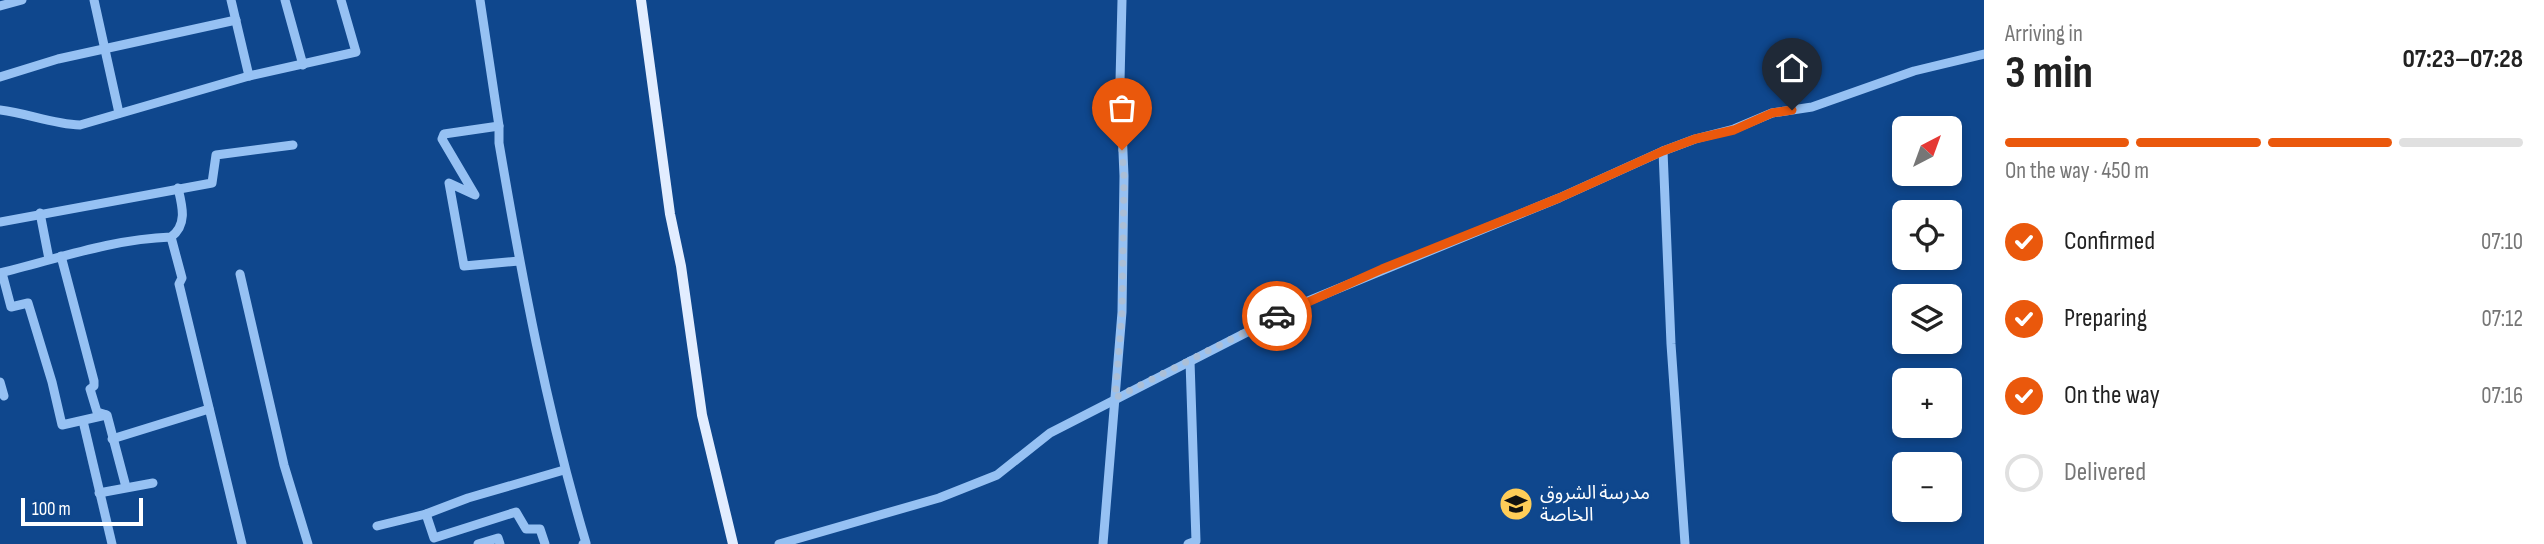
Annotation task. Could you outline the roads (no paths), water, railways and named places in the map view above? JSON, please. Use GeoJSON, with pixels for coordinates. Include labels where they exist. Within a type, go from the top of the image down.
{"type":"FeatureCollection","features":[{"type":"Feature","properties":{"kind":"main road"},"geometry":{"type":"LineString","coordinates":[[641,0],[698,392],[733,544]]}},
{"type":"Feature","properties":{"kind":"street"},"geometry":{"type":"LineString","coordinates":[[0,6],[22,0]]}},
{"type":"Feature","properties":{"kind":"street"},"geometry":{"type":"LineString","coordinates":[[94,0],[119,113]]}},
{"type":"Feature","properties":{"kind":"street"},"geometry":{"type":"LineString","coordinates":[[231,0],[249,76]]}},
{"type":"Feature","properties":{"kind":"street"},"geometry":{"type":"LineString","coordinates":[[285,0],[303,65]]}},
{"type":"Feature","properties":{"kind":"street"},"geometry":{"type":"LineString","coordinates":[[0,110],[58,124],[80,125],[249,76],[356,52],[341,0]]}},
{"type":"Feature","properties":{"kind":"street"},"geometry":{"type":"LineString","coordinates":[[480,0],[499,126],[499,143],[519,261],[546,395],[564,470],[586,543],[583,544]]}},
{"type":"Feature","properties":{"kind":"street"},"geometry":{"type":"LineString","coordinates":[[1103,544],[1122,313],[1122,0]]}},
{"type":"Feature","properties":{"kind":"street"},"geometry":{"type":"LineString","coordinates":[[0,77],[47,62],[236,20]]}},
{"type":"Feature","properties":{"kind":"street"},"geometry":{"type":"LineString","coordinates":[[779,544],[939,499],[996,475],[1050,433],[1308,301],[1559,198],[1663,151],[1695,139],[1734,130],[1772,113],[1812,107],[1914,71],[1984,54]]}},
{"type":"Feature","properties":{"kind":"street"},"geometry":{"type":"LineString","coordinates":[[499,126],[444,134],[442,139],[475,195],[449,183],[464,266],[519,261]]}},
{"type":"Feature","properties":{"kind":"street"},"geometry":{"type":"LineString","coordinates":[[0,222],[212,183],[216,155],[293,145]]}},
{"type":"Feature","properties":{"kind":"street"},"geometry":{"type":"LineString","coordinates":[[1663,151],[1671,344],[1685,544]]}},
{"type":"Feature","properties":{"kind":"street"},"geometry":{"type":"LineString","coordinates":[[107,415],[62,425],[28,303],[11,307],[1,273],[128,241],[171,237],[183,219],[178,188]]}},
{"type":"Feature","properties":{"kind":"street"},"geometry":{"type":"LineString","coordinates":[[40,213],[49,259]]}},
{"type":"Feature","properties":{"kind":"street"},"geometry":{"type":"LineString","coordinates":[[171,237],[182,278],[179,284],[242,544]]}},
{"type":"Feature","properties":{"kind":"street"},"geometry":{"type":"LineString","coordinates":[[61,256],[94,386],[90,389],[97,412],[107,415]]}},
{"type":"Feature","properties":{"kind":"street"},"geometry":{"type":"LineString","coordinates":[[240,274],[284,465],[308,544]]}},
{"type":"Feature","properties":{"kind":"street"},"geometry":{"type":"LineString","coordinates":[[1188,544],[1196,541],[1190,361]]}},
{"type":"Feature","properties":{"kind":"street"},"geometry":{"type":"LineString","coordinates":[[0,382],[4,396]]}},
{"type":"Feature","properties":{"kind":"street"},"geometry":{"type":"LineString","coordinates":[[112,439],[209,409]]}},
{"type":"Feature","properties":{"kind":"street"},"geometry":{"type":"LineString","coordinates":[[107,415],[126,487]]}},
{"type":"Feature","properties":{"kind":"street"},"geometry":{"type":"LineString","coordinates":[[83,421],[112,544]]}},
{"type":"Feature","properties":{"kind":"street"},"geometry":{"type":"LineString","coordinates":[[377,526],[426,514],[468,498],[564,470]]}},
{"type":"Feature","properties":{"kind":"street"},"geometry":{"type":"LineString","coordinates":[[99,493],[153,483]]}},
{"type":"Feature","properties":{"kind":"street"},"geometry":{"type":"LineString","coordinates":[[426,514],[434,538],[516,512],[526,529],[540,529],[545,544]]}},
{"type":"Feature","properties":{"kind":"street"},"geometry":{"type":"LineString","coordinates":[[478,544],[498,538],[500,544]]}},
{"type":"Feature","properties":{"kind":"place","name":"مدرسة الشروق الخاصة"},"geometry":{"type":"Point","coordinates":[1516,504]}}]}
